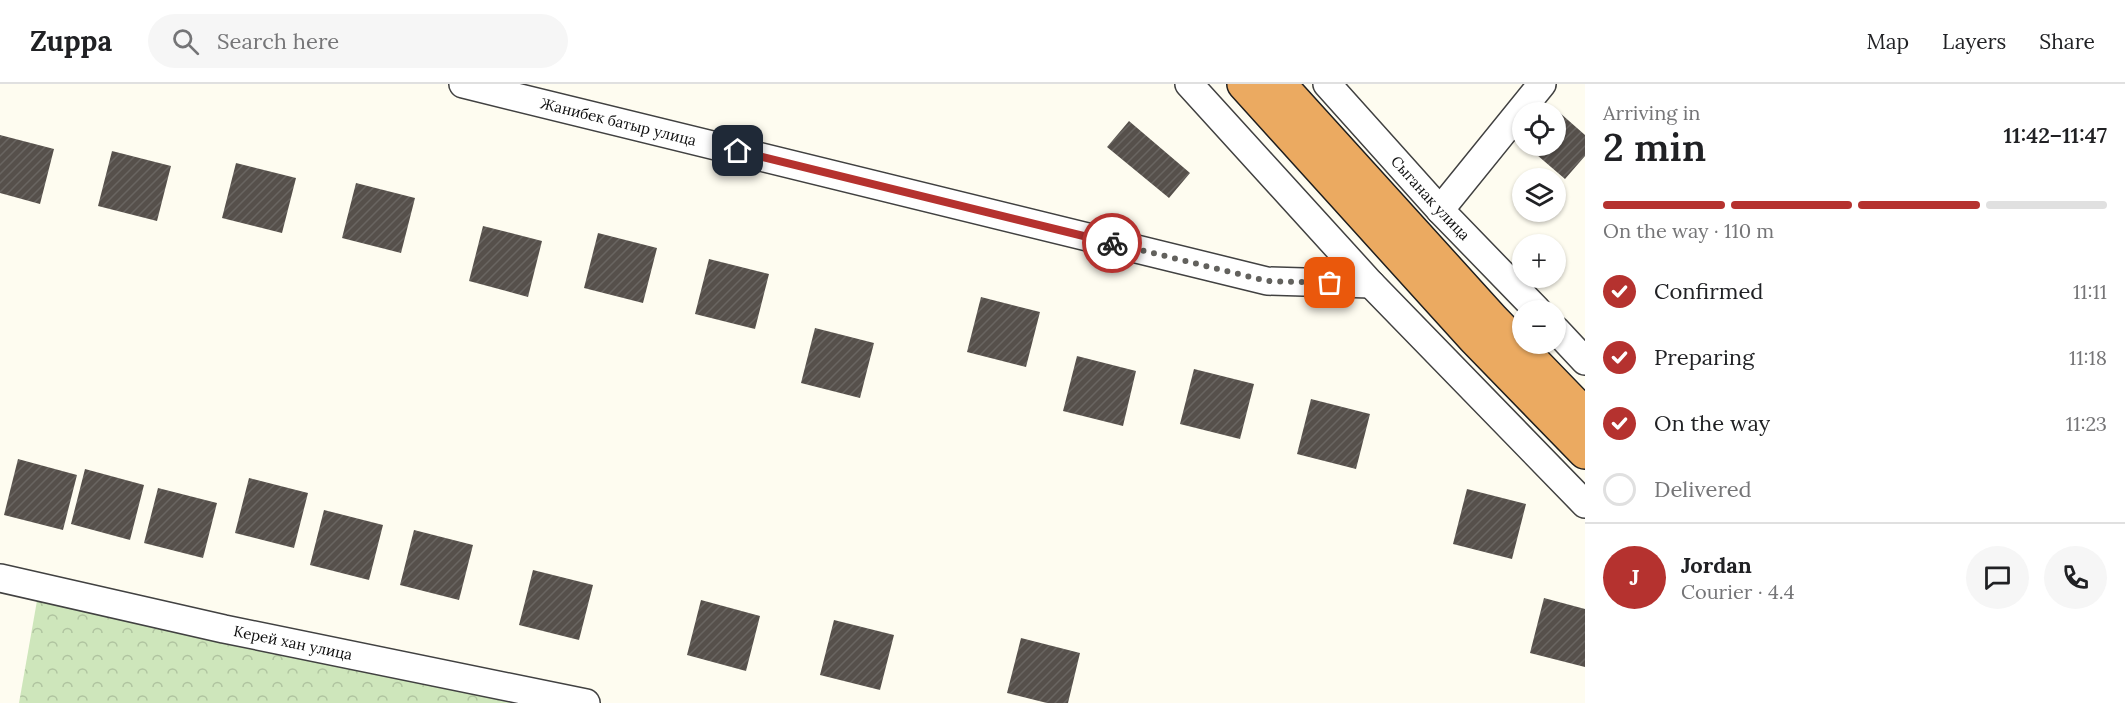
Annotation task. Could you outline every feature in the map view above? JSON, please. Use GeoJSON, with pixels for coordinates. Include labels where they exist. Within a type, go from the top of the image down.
{"type":"FeatureCollection","features":[{"type":"Feature","properties":{"kind":"highway"},"geometry":{"type":"LineString","coordinates":[[1244,84],[1474,338],[1585,452]]}},
{"type":"Feature","properties":{"kind":"highway"},"geometry":{"type":"LineString","coordinates":[[1279,84],[1494,320],[1585,415]]}},
{"type":"Feature","properties":{"kind":"street","name":"Жанибек батыр улица"},"geometry":{"type":"LineString","coordinates":[[463,84],[1267,281],[1371,284]]}},
{"type":"Feature","properties":{"kind":"street"},"geometry":{"type":"LineString","coordinates":[[1189,84],[1371,284],[1585,504]]}},
{"type":"Feature","properties":{"kind":"street","name":"Сыганак улица"},"geometry":{"type":"LineString","coordinates":[[1328,84],[1440,210],[1527,300]]}},
{"type":"Feature","properties":{"kind":"street"},"geometry":{"type":"LineString","coordinates":[[1440,210],[1542,84]]}},
{"type":"Feature","properties":{"kind":"street"},"geometry":{"type":"LineString","coordinates":[[1566,341],[1585,361]]}},
{"type":"Feature","properties":{"kind":"street","name":"Керей хан улица"},"geometry":{"type":"LineString","coordinates":[[0,578],[224,629],[586,703]]}},
{"type":"Feature","properties":{"kind":"green space"},"geometry":{"type":"Polygon","coordinates":[[[38,595],[547,703],[19,703],[38,595]]]}},
{"type":"Feature","properties":{"kind":"building"},"geometry":{"type":"Polygon","coordinates":[[[1566,118],[1585,135],[1585,156],[1566,178],[1566,168],[1552,168],[1538,156],[1566,156],[1566,118]]]}},
{"type":"Feature","properties":{"kind":"building"},"geometry":{"type":"Polygon","coordinates":[[[1129,121],[1190,173],[1169,198],[1107,147],[1129,121]]]}},
{"type":"Feature","properties":{"kind":"building"},"geometry":{"type":"Polygon","coordinates":[[[0,135],[54,149],[40,204],[0,193],[0,135]]]}},
{"type":"Feature","properties":{"kind":"building"},"geometry":{"type":"Polygon","coordinates":[[[112,151],[171,166],[157,221],[98,206],[112,151]]]}},
{"type":"Feature","properties":{"kind":"building"},"geometry":{"type":"Polygon","coordinates":[[[236,163],[296,178],[282,233],[222,218],[236,163]]]}},
{"type":"Feature","properties":{"kind":"building"},"geometry":{"type":"Polygon","coordinates":[[[356,183],[415,198],[401,253],[342,238],[356,183]]]}},
{"type":"Feature","properties":{"kind":"building"},"geometry":{"type":"Polygon","coordinates":[[[483,226],[542,241],[528,297],[469,281],[483,226]]]}},
{"type":"Feature","properties":{"kind":"building"},"geometry":{"type":"Polygon","coordinates":[[[598,233],[657,248],[643,303],[584,288],[598,233]]]}},
{"type":"Feature","properties":{"kind":"building"},"geometry":{"type":"Polygon","coordinates":[[[709,259],[769,274],[755,329],[695,314],[709,259]]]}},
{"type":"Feature","properties":{"kind":"building"},"geometry":{"type":"Polygon","coordinates":[[[981,297],[1040,312],[1026,367],[967,352],[981,297]]]}},
{"type":"Feature","properties":{"kind":"building"},"geometry":{"type":"Polygon","coordinates":[[[815,328],[874,343],[860,398],[801,383],[815,328]]]}},
{"type":"Feature","properties":{"kind":"building"},"geometry":{"type":"Polygon","coordinates":[[[1077,356],[1136,371],[1123,426],[1063,411],[1077,356]]]}},
{"type":"Feature","properties":{"kind":"building"},"geometry":{"type":"Polygon","coordinates":[[[1194,369],[1254,384],[1240,439],[1180,424],[1194,369]]]}},
{"type":"Feature","properties":{"kind":"building"},"geometry":{"type":"Polygon","coordinates":[[[1311,399],[1370,414],[1356,469],[1297,454],[1311,399]]]}},
{"type":"Feature","properties":{"kind":"building"},"geometry":{"type":"Polygon","coordinates":[[[18,459],[77,475],[63,530],[4,515],[18,459]]]}},
{"type":"Feature","properties":{"kind":"building"},"geometry":{"type":"Polygon","coordinates":[[[85,469],[144,485],[130,540],[71,524],[85,469]]]}},
{"type":"Feature","properties":{"kind":"building"},"geometry":{"type":"Polygon","coordinates":[[[249,478],[308,493],[294,548],[235,533],[249,478]]]}},
{"type":"Feature","properties":{"kind":"building"},"geometry":{"type":"Polygon","coordinates":[[[158,488],[217,503],[203,558],[144,543],[158,488]]]}},
{"type":"Feature","properties":{"kind":"building"},"geometry":{"type":"Polygon","coordinates":[[[1467,489],[1526,504],[1512,559],[1453,544],[1467,489]]]}},
{"type":"Feature","properties":{"kind":"building"},"geometry":{"type":"Polygon","coordinates":[[[324,510],[383,525],[369,580],[310,565],[324,510]]]}},
{"type":"Feature","properties":{"kind":"building"},"geometry":{"type":"Polygon","coordinates":[[[414,530],[473,545],[459,600],[400,585],[414,530]]]}},
{"type":"Feature","properties":{"kind":"building"},"geometry":{"type":"Polygon","coordinates":[[[533,570],[593,585],[579,640],[519,625],[533,570]]]}},
{"type":"Feature","properties":{"kind":"building"},"geometry":{"type":"Polygon","coordinates":[[[1544,598],[1585,609],[1585,667],[1530,653],[1544,598]]]}},
{"type":"Feature","properties":{"kind":"building"},"geometry":{"type":"Polygon","coordinates":[[[701,600],[760,616],[746,671],[687,655],[701,600]]]}},
{"type":"Feature","properties":{"kind":"building"},"geometry":{"type":"Polygon","coordinates":[[[834,620],[894,635],[880,690],[820,675],[834,620]]]}},
{"type":"Feature","properties":{"kind":"building"},"geometry":{"type":"Polygon","coordinates":[[[1021,638],[1080,653],[1068,703],[1047,703],[1007,693],[1021,638]]]}},
{"type":"Feature","properties":{"kind":"way so far"},"geometry":{"type":"LineString","coordinates":[[1112,243],[1267,281],[1330,283]]}},
{"type":"Feature","properties":{"kind":"route"},"geometry":{"type":"LineString","coordinates":[[738,151],[1112,243]]}}]}
